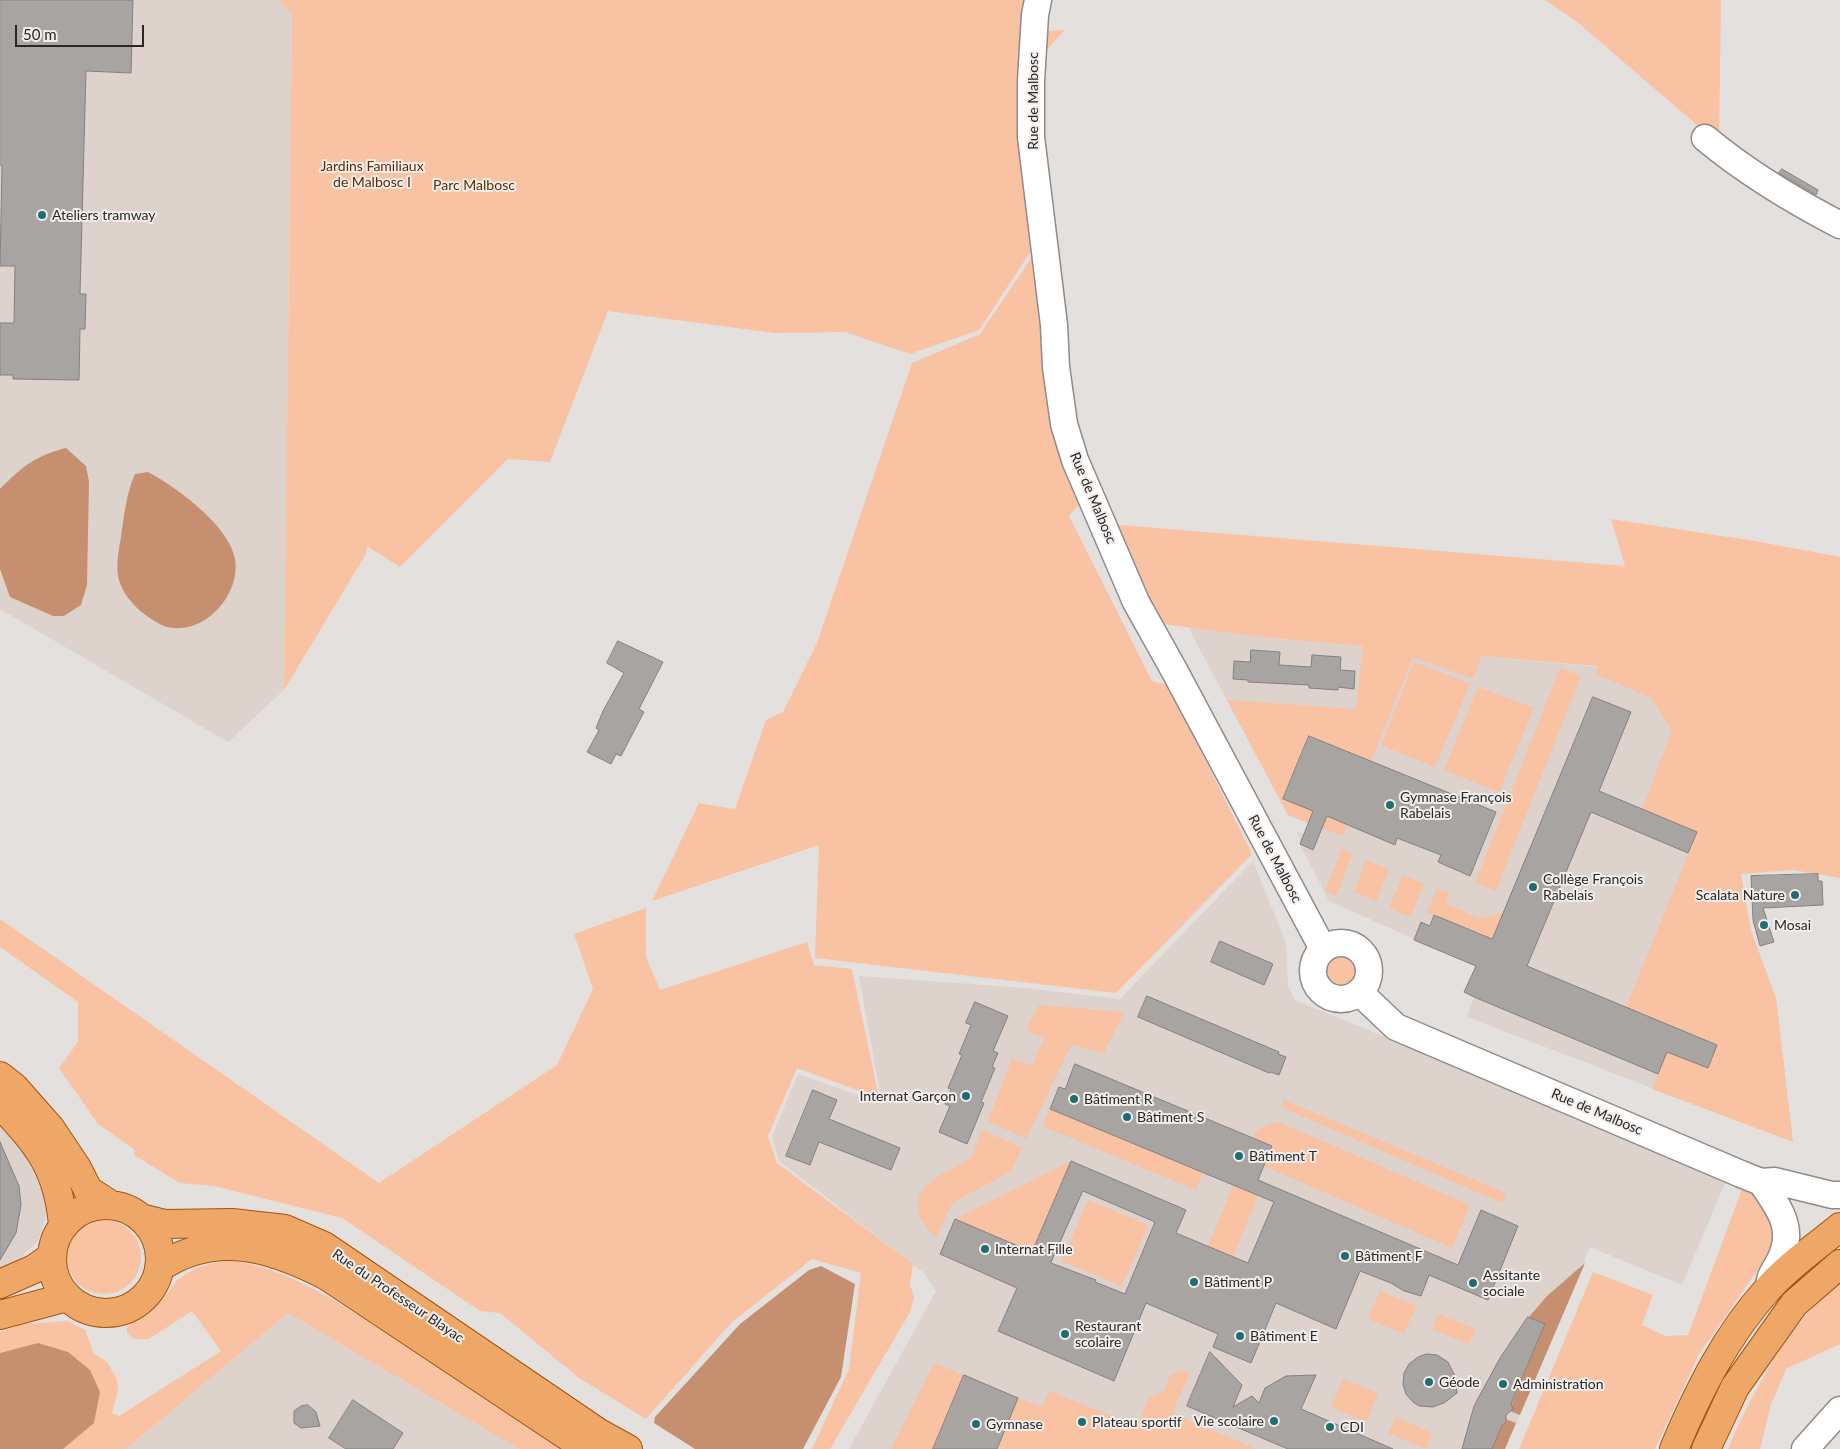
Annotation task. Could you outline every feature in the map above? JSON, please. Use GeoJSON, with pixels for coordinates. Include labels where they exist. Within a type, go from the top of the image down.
{"type":"FeatureCollection","features":[{"type":"Feature","properties":{"kind":"main road"},"geometry":{"type":"LineString","coordinates":[[0,1076],[14,1086],[51,1129],[77,1168],[88,1190],[111,1205],[127,1209],[141,1218],[151,1228],[157,1241],[159,1268],[154,1283],[146,1296],[134,1305],[120,1311],[105,1313],[91,1311],[78,1306],[67,1297],[58,1285],[53,1272],[51,1257],[55,1240],[63,1225],[85,1209],[111,1205]]}},
{"type":"Feature","properties":{"kind":"main road"},"geometry":{"type":"LineString","coordinates":[[0,1104],[33,1141],[50,1168],[57,1187],[63,1225]]}},
{"type":"Feature","properties":{"kind":"main road","name":"Rue du Professeur Blayac"},"geometry":{"type":"LineString","coordinates":[[141,1218],[165,1224],[232,1223],[285,1229],[324,1246],[599,1433],[628,1449]]}},
{"type":"Feature","properties":{"kind":"main road"},"geometry":{"type":"LineString","coordinates":[[1674,1449],[1701,1387],[1740,1323],[1768,1288],[1840,1227]]}},
{"type":"Feature","properties":{"kind":"main road","name":"Rue du Professeur Blayac"},"geometry":{"type":"LineString","coordinates":[[159,1268],[177,1256],[203,1248],[232,1246],[261,1249],[297,1261],[327,1276],[587,1449]]}},
{"type":"Feature","properties":{"kind":"main road"},"geometry":{"type":"LineString","coordinates":[[0,1284],[34,1269],[51,1257]]}},
{"type":"Feature","properties":{"kind":"main road"},"geometry":{"type":"LineString","coordinates":[[1706,1449],[1735,1388],[1794,1304],[1840,1264]]}},
{"type":"Feature","properties":{"kind":"main road"},"geometry":{"type":"LineString","coordinates":[[0,1315],[67,1297]]}},
{"type":"Feature","properties":{"kind":"street","name":"Rue de Malbosc"},"geometry":{"type":"LineString","coordinates":[[1038,0],[1034,15],[1031,137],[1064,424],[1075,460],[1136,602],[1323,948]]}},
{"type":"Feature","properties":{"kind":"street"},"geometry":{"type":"LineString","coordinates":[[1705,138],[1738,165],[1768,185],[1840,225]]}},
{"type":"Feature","properties":{"kind":"street"},"geometry":{"type":"LineString","coordinates":[[1341,942],[1359,949],[1366,957],[1369,967],[1368,977],[1359,992],[1342,999],[1332,998],[1322,992],[1315,984],[1313,965],[1323,948],[1341,942]]}},
{"type":"Feature","properties":{"kind":"street","name":"Rue de Malbosc"},"geometry":{"type":"LineString","coordinates":[[1359,992],[1396,1027],[1432,1044],[1761,1182],[1775,1181],[1822,1193],[1840,1195]]}},
{"type":"Feature","properties":{"kind":"street","name":"Rue de Malbosc"},"geometry":{"type":"LineString","coordinates":[[1761,1182],[1776,1200],[1786,1231],[1780,1260],[1769,1277],[1768,1288]]}},
{"type":"Feature","properties":{"kind":"street"},"geometry":{"type":"LineString","coordinates":[[1805,1449],[1840,1410]]}},
{"type":"Feature","properties":{"kind":"shaded area"},"geometry":{"type":"Polygon","coordinates":[[[0,0],[279,0],[292,13],[284,690],[228,742],[0,609],[0,0]]]}},
{"type":"Feature","properties":{"kind":"shaded area"},"geometry":{"type":"Polygon","coordinates":[[[66,448],[86,466],[89,482],[87,585],[81,605],[64,616],[53,616],[10,597],[0,569],[0,489],[16,474],[38,458],[66,448]]]}},
{"type":"Feature","properties":{"kind":"shaded area"},"geometry":{"type":"Polygon","coordinates":[[[148,472],[173,487],[212,520],[231,546],[235,559],[232,586],[226,598],[218,610],[207,619],[194,625],[181,628],[167,627],[156,622],[138,609],[120,584],[117,568],[127,497],[135,474],[148,472]]]}},
{"type":"Feature","properties":{"kind":"shaded area","name":"Collège François Rabelais"},"geometry":{"type":"Polygon","coordinates":[[[1188,627],[1260,637],[1670,673],[1741,874],[1751,931],[1776,998],[1793,1142],[1467,1017],[1474,997],[1465,993],[1470,979],[1491,973],[1329,901],[1300,844],[1301,841],[1296,831],[1318,839],[1322,829],[1288,815],[1188,627]]]}},
{"type":"Feature","properties":{"kind":"shaded area"},"geometry":{"type":"Polygon","coordinates":[[[1253,861],[1286,943],[1288,986],[1295,1000],[1727,1178],[1682,1285],[1590,1247],[1505,1449],[849,1449],[936,1291],[923,1272],[779,1161],[772,1136],[798,1074],[882,1104],[859,976],[1025,988],[1120,999],[1253,861]]]}},
{"type":"Feature","properties":{"kind":"shaded area"},"geometry":{"type":"Polygon","coordinates":[[[0,1126],[25,1156],[40,1183],[48,1209],[38,1241],[11,1267],[0,1272],[0,1126]]]}},
{"type":"Feature","properties":{"kind":"shaded area"},"geometry":{"type":"Polygon","coordinates":[[[1585,1263],[1520,1415],[1510,1411],[1513,1409],[1511,1406],[1545,1324],[1529,1317],[1547,1296],[1585,1263]]]}},
{"type":"Feature","properties":{"kind":"shaded area"},"geometry":{"type":"Polygon","coordinates":[[[821,1266],[855,1284],[841,1377],[803,1449],[695,1449],[654,1423],[655,1417],[740,1324],[809,1270],[821,1266]]]}},
{"type":"Feature","properties":{"kind":"shaded area"},"geometry":{"type":"Polygon","coordinates":[[[288,1313],[519,1449],[126,1449],[288,1313]]]}},
{"type":"Feature","properties":{"kind":"shaded area"},"geometry":{"type":"Polygon","coordinates":[[[38,1343],[68,1352],[90,1370],[100,1392],[94,1423],[63,1449],[0,1449],[0,1353],[38,1343]]]}},
{"type":"Feature","properties":{"kind":"shaded area"},"geometry":{"type":"Polygon","coordinates":[[[1505,1419],[1516,1423],[1505,1449],[1492,1449],[1503,1423],[1506,1422],[1505,1419]]]}},
{"type":"Feature","properties":{"kind":"green space","name":"Parc Malbosc"},"geometry":{"type":"Polygon","coordinates":[[[279,0],[1031,0],[1027,32],[1065,30],[1023,76],[1035,245],[979,330],[910,354],[845,332],[775,333],[608,311],[550,462],[508,459],[400,567],[367,546],[366,554],[284,690],[292,14],[279,0]]]}},
{"type":"Feature","properties":{"kind":"green space"},"geometry":{"type":"Polygon","coordinates":[[[1545,0],[1721,0],[1719,144],[1576,21],[1545,0]]]}},
{"type":"Feature","properties":{"kind":"green space"},"geometry":{"type":"Polygon","coordinates":[[[1035,253],[1080,503],[1069,516],[1152,681],[1168,685],[1252,854],[1116,993],[815,958],[819,845],[652,901],[699,803],[735,809],[766,720],[783,712],[817,643],[912,363],[980,334],[1035,253]]]}},
{"type":"Feature","properties":{"kind":"green space"},"geometry":{"type":"Polygon","coordinates":[[[1611,519],[1755,541],[1840,557],[1840,878],[1793,870],[1741,874],[1751,931],[1776,998],[1793,1142],[1652,1089],[1667,1052],[1707,1068],[1717,1045],[1626,1007],[1697,833],[1642,809],[1672,731],[1651,698],[1596,674],[1597,666],[1481,656],[1473,679],[1413,657],[1371,761],[1309,736],[1283,798],[1347,825],[1342,836],[1288,815],[1227,700],[1356,709],[1363,646],[1260,637],[1155,623],[1119,525],[1625,566],[1611,519]]]}},
{"type":"Feature","properties":{"kind":"green space"},"geometry":{"type":"Polygon","coordinates":[[[1414,662],[1470,684],[1435,767],[1381,745],[1414,662]]]}},
{"type":"Feature","properties":{"kind":"green space"},"geometry":{"type":"Polygon","coordinates":[[[1560,668],[1581,676],[1496,891],[1475,883],[1560,668]]]}},
{"type":"Feature","properties":{"kind":"green space"},"geometry":{"type":"Polygon","coordinates":[[[1478,687],[1534,708],[1499,792],[1444,770],[1478,687]]]}},
{"type":"Feature","properties":{"kind":"green space"},"geometry":{"type":"Polygon","coordinates":[[[1342,849],[1353,853],[1336,896],[1325,891],[1342,849]]]}},
{"type":"Feature","properties":{"kind":"green space"},"geometry":{"type":"Polygon","coordinates":[[[1366,860],[1389,869],[1376,901],[1354,892],[1366,860]]]}},
{"type":"Feature","properties":{"kind":"green space"},"geometry":{"type":"Polygon","coordinates":[[[1403,875],[1424,884],[1410,917],[1389,908],[1403,875]]]}},
{"type":"Feature","properties":{"kind":"green space"},"geometry":{"type":"Polygon","coordinates":[[[1437,889],[1449,893],[1446,904],[1481,919],[1503,912],[1487,950],[1427,912],[1437,889]]]}},
{"type":"Feature","properties":{"kind":"green space"},"geometry":{"type":"Polygon","coordinates":[[[646,908],[646,957],[660,990],[807,942],[814,965],[852,969],[879,1098],[797,1068],[768,1136],[777,1163],[913,1264],[910,1284],[914,1297],[910,1312],[830,1449],[812,1449],[849,1369],[861,1273],[812,1259],[731,1323],[646,1419],[579,1378],[500,1313],[480,1311],[342,1218],[214,1186],[180,1183],[134,1155],[135,1150],[98,1124],[59,1068],[78,1042],[78,1002],[0,947],[0,919],[379,1183],[557,1065],[593,989],[574,934],[646,908]]]}},
{"type":"Feature","properties":{"kind":"green space"},"geometry":{"type":"Polygon","coordinates":[[[1342,951],[1349,952],[1354,956],[1358,961],[1358,975],[1354,980],[1349,984],[1342,985],[1335,984],[1330,980],[1326,975],[1325,968],[1326,961],[1330,956],[1335,952],[1342,951]]]}},
{"type":"Feature","properties":{"kind":"green space"},"geometry":{"type":"Polygon","coordinates":[[[1039,1005],[1124,1012],[1104,1053],[1071,1045],[1026,1139],[988,1121],[1012,1059],[1032,1066],[1044,1038],[1026,1030],[1039,1005]]]}},
{"type":"Feature","properties":{"kind":"green space"},"geometry":{"type":"Polygon","coordinates":[[[1121,1083],[1101,1130],[1136,1145],[1155,1097],[1172,1104],[1152,1151],[1203,1173],[1196,1190],[1042,1126],[1050,1109],[1084,1123],[1121,1083]]]}},
{"type":"Feature","properties":{"kind":"green space"},"geometry":{"type":"Polygon","coordinates":[[[1284,1100],[1506,1193],[1502,1203],[1281,1107],[1284,1100]]]}},
{"type":"Feature","properties":{"kind":"green space"},"geometry":{"type":"Polygon","coordinates":[[[1273,1123],[1281,1123],[1470,1205],[1452,1248],[1264,1166],[1272,1146],[1252,1137],[1257,1130],[1273,1123]]]}},
{"type":"Feature","properties":{"kind":"green space"},"geometry":{"type":"Polygon","coordinates":[[[981,1130],[1022,1148],[1011,1171],[952,1203],[936,1238],[920,1216],[918,1199],[922,1191],[929,1184],[972,1158],[981,1130]]]}},
{"type":"Feature","properties":{"kind":"green space"},"geometry":{"type":"Polygon","coordinates":[[[1071,1161],[1032,1252],[955,1219],[1071,1161]]]}},
{"type":"Feature","properties":{"kind":"green space"},"geometry":{"type":"Polygon","coordinates":[[[1233,1186],[1258,1196],[1233,1257],[1208,1246],[1233,1186]]]}},
{"type":"Feature","properties":{"kind":"green space"},"geometry":{"type":"Polygon","coordinates":[[[1742,1189],[1757,1191],[1768,1205],[1775,1240],[1761,1265],[1699,1354],[1655,1449],[1519,1449],[1593,1272],[1653,1295],[1642,1325],[1665,1336],[1688,1335],[1742,1189]]]}},
{"type":"Feature","properties":{"kind":"green space"},"geometry":{"type":"Polygon","coordinates":[[[1088,1200],[1148,1225],[1122,1286],[1062,1261],[1088,1200]]]}},
{"type":"Feature","properties":{"kind":"green space"},"geometry":{"type":"Polygon","coordinates":[[[97,1220],[111,1220],[125,1226],[135,1236],[141,1250],[139,1271],[125,1288],[111,1294],[97,1294],[83,1288],[73,1278],[67,1264],[67,1250],[73,1236],[83,1226],[97,1220]]]}},
{"type":"Feature","properties":{"kind":"green space"},"geometry":{"type":"Polygon","coordinates":[[[226,1260],[270,1270],[310,1287],[432,1361],[562,1449],[519,1449],[288,1313],[126,1449],[0,1449],[0,1332],[22,1324],[68,1321],[85,1330],[94,1354],[107,1362],[117,1379],[118,1391],[112,1413],[119,1416],[221,1351],[192,1311],[149,1339],[134,1339],[127,1333],[127,1327],[167,1294],[177,1280],[196,1268],[226,1260]]]}},
{"type":"Feature","properties":{"kind":"green space"},"geometry":{"type":"Polygon","coordinates":[[[1840,1280],[1840,1344],[1786,1369],[1771,1404],[1760,1449],[1728,1449],[1749,1403],[1775,1358],[1805,1316],[1840,1280]]]}},
{"type":"Feature","properties":{"kind":"green space"},"geometry":{"type":"Polygon","coordinates":[[[1380,1291],[1416,1306],[1404,1334],[1368,1319],[1380,1291]]]}},
{"type":"Feature","properties":{"kind":"green space"},"geometry":{"type":"Polygon","coordinates":[[[1438,1314],[1476,1329],[1469,1345],[1432,1329],[1438,1314]]]}},
{"type":"Feature","properties":{"kind":"green space"},"geometry":{"type":"Polygon","coordinates":[[[934,1363],[964,1375],[933,1449],[891,1449],[934,1363]]]}},
{"type":"Feature","properties":{"kind":"green space"},"geometry":{"type":"Polygon","coordinates":[[[1183,1370],[1190,1373],[1172,1413],[1256,1449],[997,1449],[1018,1398],[1042,1407],[1049,1391],[1137,1426],[1149,1398],[1165,1390],[1170,1375],[1183,1370]]]}},
{"type":"Feature","properties":{"kind":"green space"},"geometry":{"type":"Polygon","coordinates":[[[1343,1379],[1378,1393],[1366,1422],[1331,1407],[1343,1379]]]}},
{"type":"Feature","properties":{"kind":"green space"},"geometry":{"type":"Polygon","coordinates":[[[1395,1417],[1432,1433],[1426,1449],[1388,1433],[1395,1417]]]}},
{"type":"Feature","properties":{"kind":"building","name":"Ateliers tramway"},"geometry":{"type":"Polygon","coordinates":[[[0,0],[133,0],[131,73],[86,71],[80,294],[86,294],[85,329],[80,329],[79,380],[13,379],[13,375],[0,375],[0,323],[14,323],[15,266],[0,266],[2,165],[0,165],[0,0]]]}},
{"type":"Feature","properties":{"kind":"building"},"geometry":{"type":"Polygon","coordinates":[[[1782,169],[1818,190],[1816,195],[1779,173],[1782,169]]]}},
{"type":"Feature","properties":{"kind":"building"},"geometry":{"type":"Polygon","coordinates":[[[618,641],[663,662],[639,709],[644,712],[621,756],[616,754],[611,764],[587,752],[599,730],[596,728],[603,711],[624,673],[607,663],[618,641]]]}},
{"type":"Feature","properties":{"kind":"building"},"geometry":{"type":"Polygon","coordinates":[[[1251,650],[1280,652],[1279,665],[1311,667],[1312,655],[1341,657],[1340,670],[1355,671],[1354,689],[1338,687],[1338,690],[1309,688],[1309,685],[1248,682],[1248,680],[1233,679],[1234,661],[1250,662],[1251,650]]]}},
{"type":"Feature","properties":{"kind":"building"},"geometry":{"type":"Polygon","coordinates":[[[1593,697],[1631,712],[1599,791],[1697,832],[1688,853],[1591,812],[1527,966],[1717,1045],[1708,1068],[1667,1052],[1658,1074],[1474,997],[1464,992],[1476,966],[1414,940],[1421,922],[1430,926],[1434,915],[1492,939],[1593,697]]]}},
{"type":"Feature","properties":{"kind":"building","name":"Gymnase François Rabelais"},"geometry":{"type":"Polygon","coordinates":[[[1309,736],[1496,812],[1470,876],[1438,862],[1441,855],[1397,838],[1395,845],[1327,816],[1313,850],[1300,844],[1313,811],[1283,799],[1309,736]]]}},
{"type":"Feature","properties":{"kind":"building"},"geometry":{"type":"Polygon","coordinates":[[[1818,874],[1818,881],[1822,881],[1823,905],[1763,908],[1774,942],[1760,946],[1753,920],[1751,876],[1818,874]]]}},
{"type":"Feature","properties":{"kind":"building"},"geometry":{"type":"Polygon","coordinates":[[[1220,941],[1273,964],[1264,985],[1211,962],[1220,941]]]}},
{"type":"Feature","properties":{"kind":"building"},"geometry":{"type":"Polygon","coordinates":[[[1147,996],[1279,1052],[1278,1054],[1286,1057],[1279,1075],[1269,1073],[1138,1017],[1147,996]]]}},
{"type":"Feature","properties":{"kind":"building"},"geometry":{"type":"Polygon","coordinates":[[[975,1002],[1008,1016],[993,1051],[998,1053],[992,1067],[995,1068],[981,1102],[984,1103],[967,1144],[939,1132],[950,1106],[945,1104],[951,1089],[948,1088],[962,1055],[959,1054],[971,1025],[966,1023],[975,1002]]]}},
{"type":"Feature","properties":{"kind":"building"},"geometry":{"type":"Polygon","coordinates":[[[1075,1064],[1272,1146],[1258,1180],[1458,1265],[1481,1210],[1518,1226],[1488,1300],[1429,1275],[1421,1296],[1404,1291],[1391,1283],[1360,1271],[1336,1329],[1276,1303],[1251,1363],[1213,1347],[1218,1334],[1146,1303],[1114,1381],[998,1331],[1017,1288],[940,1254],[955,1219],[1032,1252],[1071,1161],[1186,1210],[1176,1233],[1248,1263],[1274,1202],[1050,1109],[1059,1087],[1065,1089],[1075,1064]],[[1083,1191],[1051,1263],[1096,1280],[1095,1282],[1125,1294],[1155,1222],[1083,1191]]]}},
{"type":"Feature","properties":{"kind":"building"},"geometry":{"type":"Polygon","coordinates":[[[813,1090],[837,1100],[829,1119],[900,1148],[891,1170],[819,1142],[810,1165],[786,1156],[813,1090]]]}},
{"type":"Feature","properties":{"kind":"building"},"geometry":{"type":"Polygon","coordinates":[[[0,1142],[19,1186],[21,1205],[16,1233],[0,1260],[0,1142]]]}},
{"type":"Feature","properties":{"kind":"building","name":"Administration"},"geometry":{"type":"Polygon","coordinates":[[[1528,1317],[1545,1324],[1511,1404],[1513,1409],[1506,1415],[1506,1422],[1502,1426],[1492,1449],[1462,1449],[1474,1406],[1500,1358],[1528,1317]]]}},
{"type":"Feature","properties":{"kind":"building"},"geometry":{"type":"Polygon","coordinates":[[[1210,1352],[1242,1385],[1233,1407],[1252,1396],[1259,1403],[1265,1388],[1286,1376],[1316,1375],[1301,1409],[1393,1449],[1288,1449],[1187,1406],[1210,1352]]]}},
{"type":"Feature","properties":{"kind":"building","name":"Géode"},"geometry":{"type":"Polygon","coordinates":[[[1427,1354],[1437,1355],[1448,1362],[1456,1378],[1457,1393],[1444,1403],[1433,1407],[1419,1406],[1413,1402],[1406,1394],[1403,1384],[1404,1373],[1409,1364],[1418,1357],[1427,1354]]]}},
{"type":"Feature","properties":{"kind":"building","name":"Gymnase"},"geometry":{"type":"Polygon","coordinates":[[[964,1375],[1018,1398],[997,1449],[933,1449],[964,1375]]]}},
{"type":"Feature","properties":{"kind":"building"},"geometry":{"type":"Polygon","coordinates":[[[353,1400],[403,1433],[393,1449],[346,1449],[329,1438],[353,1400]]]}},
{"type":"Feature","properties":{"kind":"building"},"geometry":{"type":"Polygon","coordinates":[[[308,1405],[316,1412],[320,1426],[301,1428],[294,1423],[294,1411],[301,1406],[308,1405]]]}},
{"type":"Feature","properties":{"kind":"place","name":"Ateliers tramway"},"geometry":{"type":"Point","coordinates":[42,215]}},
{"type":"Feature","properties":{"kind":"place","name":"Gymnase François Rabelais"},"geometry":{"type":"Point","coordinates":[1390,805]}},
{"type":"Feature","properties":{"kind":"place","name":"Collège François Rabelais"},"geometry":{"type":"Point","coordinates":[1533,887]}},
{"type":"Feature","properties":{"kind":"place","name":"Scalata Nature"},"geometry":{"type":"Point","coordinates":[1795,895]}},
{"type":"Feature","properties":{"kind":"place","name":"Mosai"},"geometry":{"type":"Point","coordinates":[1764,925]}},
{"type":"Feature","properties":{"kind":"place","name":"Internat Garçon"},"geometry":{"type":"Point","coordinates":[966,1096]}},
{"type":"Feature","properties":{"kind":"place","name":"Bâtiment R"},"geometry":{"type":"Point","coordinates":[1074,1099]}},
{"type":"Feature","properties":{"kind":"place","name":"Bâtiment S"},"geometry":{"type":"Point","coordinates":[1127,1117]}},
{"type":"Feature","properties":{"kind":"place","name":"Bâtiment T"},"geometry":{"type":"Point","coordinates":[1239,1156]}},
{"type":"Feature","properties":{"kind":"place","name":"Internat Fille"},"geometry":{"type":"Point","coordinates":[985,1249]}},
{"type":"Feature","properties":{"kind":"place","name":"Bâtiment F"},"geometry":{"type":"Point","coordinates":[1345,1256]}},
{"type":"Feature","properties":{"kind":"place","name":"Bâtiment P"},"geometry":{"type":"Point","coordinates":[1194,1282]}},
{"type":"Feature","properties":{"kind":"place","name":"Assitante sociale"},"geometry":{"type":"Point","coordinates":[1473,1283]}},
{"type":"Feature","properties":{"kind":"place","name":"Restaurant scolaire"},"geometry":{"type":"Point","coordinates":[1065,1334]}},
{"type":"Feature","properties":{"kind":"place","name":"Bâtiment E"},"geometry":{"type":"Point","coordinates":[1240,1336]}},
{"type":"Feature","properties":{"kind":"place","name":"Géode"},"geometry":{"type":"Point","coordinates":[1429,1382]}},
{"type":"Feature","properties":{"kind":"place","name":"Administration"},"geometry":{"type":"Point","coordinates":[1503,1384]}},
{"type":"Feature","properties":{"kind":"place","name":"Vie scolaire"},"geometry":{"type":"Point","coordinates":[1274,1421]}},
{"type":"Feature","properties":{"kind":"place","name":"Plateau sportif"},"geometry":{"type":"Point","coordinates":[1082,1422]}},
{"type":"Feature","properties":{"kind":"place","name":"Gymnase"},"geometry":{"type":"Point","coordinates":[976,1424]}},
{"type":"Feature","properties":{"kind":"place","name":"CDI"},"geometry":{"type":"Point","coordinates":[1330,1427]}},
{"type":"Feature","properties":{"kind":"park label","name":"Jardins Familiaux de Malbosc I"},"geometry":{"type":"Point","coordinates":[372,174]}}]}
